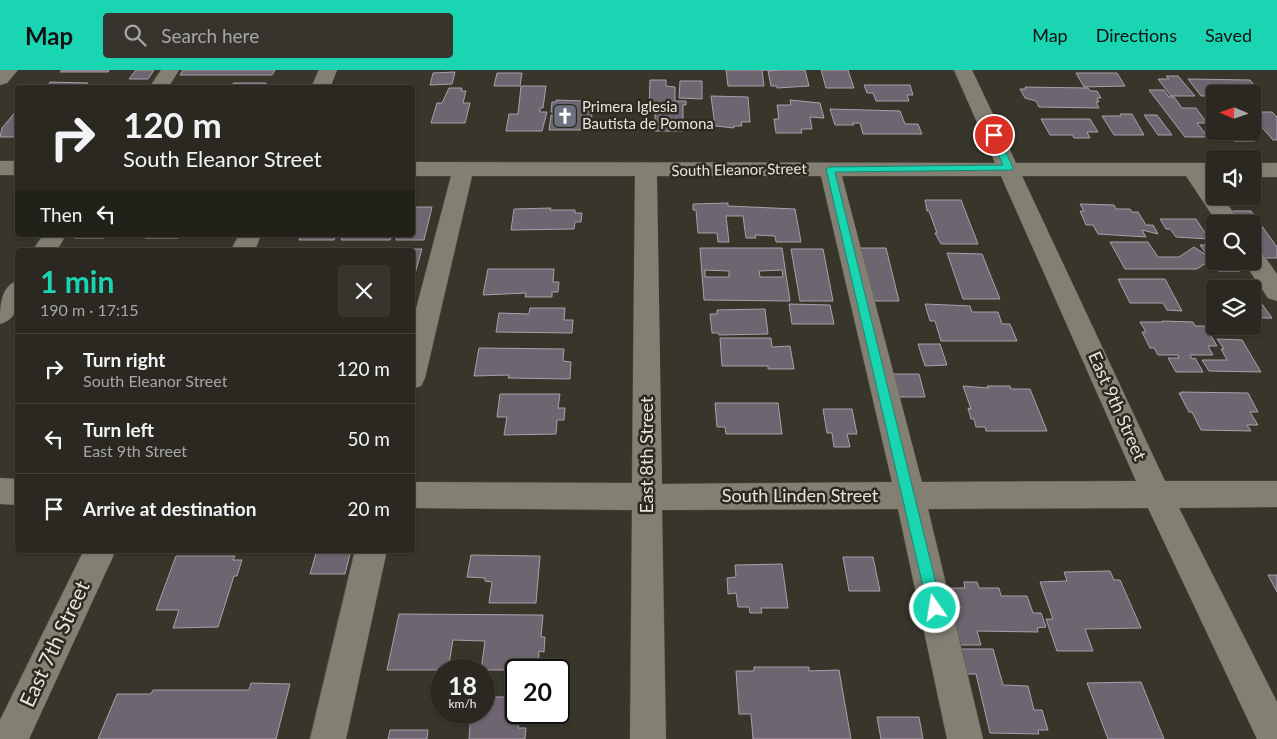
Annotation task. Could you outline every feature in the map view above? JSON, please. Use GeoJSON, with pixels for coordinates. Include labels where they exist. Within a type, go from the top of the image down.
{"type":"FeatureCollection","features":[{"type":"Feature","properties":{"kind":"street"},"geometry":{"type":"LineString","coordinates":[[0,79],[9,70]]}},
{"type":"Feature","properties":{"kind":"street"},"geometry":{"type":"LineString","coordinates":[[160,85],[170,70]]}},
{"type":"Feature","properties":{"kind":"street"},"geometry":{"type":"LineString","coordinates":[[321,85],[328,70]]}},
{"type":"Feature","properties":{"kind":"street","name":"East 9th Street"},"geometry":{"type":"LineString","coordinates":[[963,70],[1156,493],[1276,739]]}},
{"type":"Feature","properties":{"kind":"street"},"geometry":{"type":"LineString","coordinates":[[0,168],[15,168]]}},
{"type":"Feature","properties":{"kind":"street","name":"South Eleanor Street"},"geometry":{"type":"LineString","coordinates":[[415,169],[646,171],[1009,168],[1206,170]]}},
{"type":"Feature","properties":{"kind":"street"},"geometry":{"type":"LineString","coordinates":[[415,366],[464,169]]}},
{"type":"Feature","properties":{"kind":"street"},"geometry":{"type":"LineString","coordinates":[[830,169],[910,495],[965,739]]}},
{"type":"Feature","properties":{"kind":"street"},"geometry":{"type":"LineString","coordinates":[[1192,170],[1224,215]]}},
{"type":"Feature","properties":{"kind":"street"},"geometry":{"type":"LineString","coordinates":[[1261,170],[1277,170]]}},
{"type":"Feature","properties":{"kind":"street","name":"East 8th Street"},"geometry":{"type":"LineString","coordinates":[[646,171],[648,739]]}},
{"type":"Feature","properties":{"kind":"street"},"geometry":{"type":"LineString","coordinates":[[46,248],[55,237]]}},
{"type":"Feature","properties":{"kind":"street"},"geometry":{"type":"LineString","coordinates":[[1261,269],[1277,292]]}},
{"type":"Feature","properties":{"kind":"street"},"geometry":{"type":"LineString","coordinates":[[0,315],[15,294]]}},
{"type":"Feature","properties":{"kind":"street"},"geometry":{"type":"LineString","coordinates":[[0,491],[15,492]]}},
{"type":"Feature","properties":{"kind":"street","name":"South Linden Street"},"geometry":{"type":"LineString","coordinates":[[415,495],[647,497],[1156,493],[1277,494]]}},
{"type":"Feature","properties":{"kind":"street","name":"East 7th Street"},"geometry":{"type":"LineString","coordinates":[[10,739],[99,553]]}},
{"type":"Feature","properties":{"kind":"street"},"geometry":{"type":"LineString","coordinates":[[328,739],[370,553]]}},
{"type":"Feature","properties":{"kind":"building"},"geometry":{"type":"Polygon","coordinates":[[[62,70],[109,70],[108,72],[60,72],[62,70]]]}},
{"type":"Feature","properties":{"kind":"building"},"geometry":{"type":"Polygon","coordinates":[[[136,70],[154,70],[148,79],[129,79],[136,70]]]}},
{"type":"Feature","properties":{"kind":"building"},"geometry":{"type":"Polygon","coordinates":[[[183,70],[275,70],[272,75],[180,75],[183,70]]]}},
{"type":"Feature","properties":{"kind":"building"},"geometry":{"type":"Polygon","coordinates":[[[726,70],[762,70],[764,86],[728,86],[726,70]]]}},
{"type":"Feature","properties":{"kind":"building"},"geometry":{"type":"Polygon","coordinates":[[[805,70],[809,86],[777,88],[777,86],[771,86],[768,71],[805,70]]]}},
{"type":"Feature","properties":{"kind":"building"},"geometry":{"type":"Polygon","coordinates":[[[821,70],[848,70],[854,88],[826,88],[821,70]]]}},
{"type":"Feature","properties":{"kind":"building"},"geometry":{"type":"Polygon","coordinates":[[[455,72],[452,84],[430,85],[433,73],[455,72]]]}},
{"type":"Feature","properties":{"kind":"building"},"geometry":{"type":"Polygon","coordinates":[[[497,73],[522,73],[520,86],[494,86],[497,73]]]}},
{"type":"Feature","properties":{"kind":"building"},"geometry":{"type":"Polygon","coordinates":[[[1076,73],[1117,73],[1125,86],[1084,87],[1076,73]]]}},
{"type":"Feature","properties":{"kind":"building"},"geometry":{"type":"Polygon","coordinates":[[[1166,76],[1178,76],[1195,96],[1171,96],[1158,79],[1169,79],[1166,76]]]}},
{"type":"Feature","properties":{"kind":"building"},"geometry":{"type":"Polygon","coordinates":[[[1188,79],[1250,80],[1254,85],[1206,85],[1206,96],[1201,96],[1188,79]]]}},
{"type":"Feature","properties":{"kind":"building"},"geometry":{"type":"Polygon","coordinates":[[[650,80],[666,80],[666,86],[675,87],[675,101],[686,101],[686,105],[683,105],[683,131],[655,131],[655,110],[649,109],[650,80]]]}},
{"type":"Feature","properties":{"kind":"building"},"geometry":{"type":"Polygon","coordinates":[[[680,81],[702,81],[702,99],[679,98],[680,81]]]}},
{"type":"Feature","properties":{"kind":"building"},"geometry":{"type":"Polygon","coordinates":[[[50,82],[88,83],[86,85],[48,85],[50,82]]]}},
{"type":"Feature","properties":{"kind":"building"},"geometry":{"type":"Polygon","coordinates":[[[234,83],[266,83],[265,85],[231,85],[234,83]]]}},
{"type":"Feature","properties":{"kind":"building"},"geometry":{"type":"Polygon","coordinates":[[[864,85],[910,85],[913,95],[907,95],[909,101],[876,101],[873,93],[867,93],[864,85]]]}},
{"type":"Feature","properties":{"kind":"building"},"geometry":{"type":"Polygon","coordinates":[[[521,86],[546,86],[543,108],[540,108],[540,112],[547,112],[542,131],[506,131],[509,114],[518,114],[521,86]]]}},
{"type":"Feature","properties":{"kind":"building"},"geometry":{"type":"Polygon","coordinates":[[[1025,87],[1088,88],[1090,91],[1097,91],[1101,98],[1097,98],[1099,102],[1096,102],[1099,108],[1039,107],[1036,101],[1025,98],[1020,89],[1026,89],[1025,87]]]}},
{"type":"Feature","properties":{"kind":"building"},"geometry":{"type":"Polygon","coordinates":[[[449,88],[462,88],[461,91],[466,91],[463,103],[470,103],[465,123],[431,123],[437,103],[442,103],[449,88]]]}},
{"type":"Feature","properties":{"kind":"building"},"geometry":{"type":"Polygon","coordinates":[[[1149,90],[1164,90],[1169,97],[1174,97],[1182,108],[1196,108],[1206,122],[1197,123],[1206,137],[1185,137],[1149,90]]]}},
{"type":"Feature","properties":{"kind":"building"},"geometry":{"type":"Polygon","coordinates":[[[711,96],[748,97],[750,122],[741,122],[742,126],[734,126],[734,128],[715,126],[711,96]]]}},
{"type":"Feature","properties":{"kind":"building"},"geometry":{"type":"Polygon","coordinates":[[[556,100],[586,101],[585,106],[593,106],[590,130],[549,130],[551,115],[565,116],[565,113],[551,112],[552,102],[556,102],[556,100]]]}},
{"type":"Feature","properties":{"kind":"building"},"geometry":{"type":"Polygon","coordinates":[[[790,100],[820,103],[824,118],[810,117],[812,129],[801,129],[802,133],[776,133],[774,119],[779,119],[777,105],[791,105],[790,100]]]}},
{"type":"Feature","properties":{"kind":"building"},"geometry":{"type":"Polygon","coordinates":[[[830,109],[900,111],[905,124],[918,124],[922,134],[863,134],[860,123],[853,123],[854,125],[835,125],[830,109]]]}},
{"type":"Feature","properties":{"kind":"building"},"geometry":{"type":"Polygon","coordinates":[[[15,112],[15,137],[0,137],[2,128],[15,112]]]}},
{"type":"Feature","properties":{"kind":"building"},"geometry":{"type":"Polygon","coordinates":[[[1261,112],[1272,112],[1277,117],[1277,140],[1273,140],[1261,126],[1261,112]]]}},
{"type":"Feature","properties":{"kind":"building"},"geometry":{"type":"Polygon","coordinates":[[[1120,114],[1132,114],[1144,135],[1114,135],[1102,116],[1121,116],[1120,114]]]}},
{"type":"Feature","properties":{"kind":"building"},"geometry":{"type":"Polygon","coordinates":[[[1144,115],[1157,115],[1172,135],[1158,135],[1144,115]]]}},
{"type":"Feature","properties":{"kind":"building"},"geometry":{"type":"Polygon","coordinates":[[[1041,119],[1090,119],[1098,132],[1087,132],[1090,138],[1074,138],[1072,135],[1050,135],[1041,119]]]}},
{"type":"Feature","properties":{"kind":"building"},"geometry":{"type":"Polygon","coordinates":[[[1233,140],[1255,141],[1234,141],[1233,140]]]}},
{"type":"Feature","properties":{"kind":"building"},"geometry":{"type":"Polygon","coordinates":[[[925,200],[961,200],[978,244],[941,244],[935,233],[937,233],[929,211],[927,211],[925,200]]]}},
{"type":"Feature","properties":{"kind":"building"},"geometry":{"type":"Polygon","coordinates":[[[728,203],[728,206],[795,209],[801,242],[776,242],[775,236],[755,235],[756,238],[746,238],[743,216],[726,216],[729,242],[718,242],[717,233],[698,233],[696,210],[693,210],[693,204],[728,203]]]}},
{"type":"Feature","properties":{"kind":"building"},"geometry":{"type":"Polygon","coordinates":[[[1080,204],[1114,205],[1116,209],[1130,209],[1132,212],[1138,212],[1146,225],[1153,225],[1158,234],[1142,230],[1146,237],[1098,234],[1093,225],[1086,225],[1080,211],[1084,211],[1080,204]]]}},
{"type":"Feature","properties":{"kind":"building"},"geometry":{"type":"Polygon","coordinates":[[[415,207],[432,207],[424,240],[396,240],[397,237],[415,237],[415,207]]]}},
{"type":"Feature","properties":{"kind":"building"},"geometry":{"type":"Polygon","coordinates":[[[551,208],[550,210],[575,210],[575,213],[582,213],[581,222],[575,222],[574,229],[511,230],[514,209],[551,208]]]}},
{"type":"Feature","properties":{"kind":"building"},"geometry":{"type":"Polygon","coordinates":[[[1224,211],[1251,211],[1254,215],[1227,215],[1224,211]]]}},
{"type":"Feature","properties":{"kind":"building"},"geometry":{"type":"Polygon","coordinates":[[[1160,219],[1196,219],[1206,234],[1206,239],[1176,237],[1170,229],[1166,229],[1160,219]]]}},
{"type":"Feature","properties":{"kind":"building"},"geometry":{"type":"Polygon","coordinates":[[[1261,225],[1277,247],[1277,258],[1261,258],[1261,225]]]}},
{"type":"Feature","properties":{"kind":"building"},"geometry":{"type":"Polygon","coordinates":[[[75,237],[105,237],[104,238],[75,237]]]}},
{"type":"Feature","properties":{"kind":"building"},"geometry":{"type":"Polygon","coordinates":[[[146,237],[179,237],[178,238],[146,237]]]}},
{"type":"Feature","properties":{"kind":"building"},"geometry":{"type":"Polygon","coordinates":[[[300,237],[335,237],[334,240],[299,240],[300,237]]]}},
{"type":"Feature","properties":{"kind":"building"},"geometry":{"type":"Polygon","coordinates":[[[342,237],[391,237],[390,240],[341,240],[342,237]]]}},
{"type":"Feature","properties":{"kind":"building"},"geometry":{"type":"Polygon","coordinates":[[[1110,242],[1148,242],[1158,257],[1179,257],[1194,247],[1206,255],[1206,263],[1197,269],[1125,269],[1110,242]]]}},
{"type":"Feature","properties":{"kind":"building"},"geometry":{"type":"Polygon","coordinates":[[[1200,245],[1206,245],[1206,253],[1200,245]]]}},
{"type":"Feature","properties":{"kind":"building"},"geometry":{"type":"Polygon","coordinates":[[[700,248],[782,248],[790,301],[704,300],[700,248]],[[705,270],[705,277],[729,277],[729,271],[705,270]],[[782,270],[759,271],[760,277],[783,277],[782,270]]]}},
{"type":"Feature","properties":{"kind":"building"},"geometry":{"type":"Polygon","coordinates":[[[851,248],[886,248],[899,301],[863,301],[851,248]]]}},
{"type":"Feature","properties":{"kind":"building"},"geometry":{"type":"Polygon","coordinates":[[[415,249],[422,249],[415,274],[415,249]]]}},
{"type":"Feature","properties":{"kind":"building"},"geometry":{"type":"Polygon","coordinates":[[[791,249],[823,249],[833,301],[800,301],[791,249]]]}},
{"type":"Feature","properties":{"kind":"building"},"geometry":{"type":"Polygon","coordinates":[[[947,253],[982,254],[1000,299],[963,299],[947,253]]]}},
{"type":"Feature","properties":{"kind":"building"},"geometry":{"type":"Polygon","coordinates":[[[488,269],[554,269],[553,282],[559,282],[558,292],[552,292],[552,297],[525,297],[526,293],[483,295],[488,269]]]}},
{"type":"Feature","properties":{"kind":"building"},"geometry":{"type":"Polygon","coordinates":[[[1217,270],[1240,271],[1218,271],[1217,270]]]}},
{"type":"Feature","properties":{"kind":"building"},"geometry":{"type":"Polygon","coordinates":[[[1118,279],[1165,279],[1182,311],[1167,310],[1163,303],[1130,303],[1118,279]]]}},
{"type":"Feature","properties":{"kind":"building"},"geometry":{"type":"Polygon","coordinates":[[[1261,303],[1272,318],[1261,318],[1261,303]]]}},
{"type":"Feature","properties":{"kind":"building"},"geometry":{"type":"Polygon","coordinates":[[[789,304],[830,305],[834,324],[792,324],[789,304]]]}},
{"type":"Feature","properties":{"kind":"building"},"geometry":{"type":"Polygon","coordinates":[[[925,304],[970,306],[972,312],[998,312],[1002,324],[1010,324],[1017,341],[941,341],[935,321],[930,321],[925,304]]]}},
{"type":"Feature","properties":{"kind":"building"},"geometry":{"type":"Polygon","coordinates":[[[530,308],[565,308],[564,320],[573,320],[572,333],[496,332],[499,313],[529,314],[530,308]]]}},
{"type":"Feature","properties":{"kind":"building"},"geometry":{"type":"Polygon","coordinates":[[[765,309],[768,334],[719,335],[718,333],[712,333],[710,314],[717,314],[717,310],[765,309]]]}},
{"type":"Feature","properties":{"kind":"building"},"geometry":{"type":"Polygon","coordinates":[[[1140,322],[1193,322],[1195,326],[1205,326],[1206,335],[1210,335],[1217,346],[1208,346],[1213,355],[1190,355],[1192,359],[1195,358],[1203,372],[1176,372],[1168,358],[1179,358],[1178,355],[1158,355],[1154,348],[1150,348],[1142,332],[1146,332],[1140,322]]]}},
{"type":"Feature","properties":{"kind":"building"},"geometry":{"type":"Polygon","coordinates":[[[720,338],[771,338],[772,347],[790,346],[794,369],[768,369],[768,366],[722,366],[720,338]]]}},
{"type":"Feature","properties":{"kind":"building"},"geometry":{"type":"Polygon","coordinates":[[[1217,339],[1242,340],[1261,372],[1209,371],[1202,360],[1227,360],[1221,349],[1224,349],[1217,339]]]}},
{"type":"Feature","properties":{"kind":"building"},"geometry":{"type":"Polygon","coordinates":[[[918,344],[940,344],[947,365],[925,366],[918,344]]]}},
{"type":"Feature","properties":{"kind":"building"},"geometry":{"type":"Polygon","coordinates":[[[479,348],[564,349],[563,361],[571,362],[570,379],[508,378],[509,375],[474,376],[479,348]]]}},
{"type":"Feature","properties":{"kind":"building"},"geometry":{"type":"Polygon","coordinates":[[[886,374],[919,374],[925,397],[891,397],[886,374]]]}},
{"type":"Feature","properties":{"kind":"building"},"geometry":{"type":"Polygon","coordinates":[[[963,386],[989,388],[987,386],[1010,386],[1011,389],[1030,389],[1047,431],[986,431],[985,427],[976,427],[974,419],[971,419],[968,408],[971,409],[963,386]]]}},
{"type":"Feature","properties":{"kind":"building"},"geometry":{"type":"Polygon","coordinates":[[[1179,393],[1248,393],[1258,412],[1250,412],[1258,425],[1247,425],[1251,431],[1201,430],[1179,393]]]}},
{"type":"Feature","properties":{"kind":"building"},"geometry":{"type":"Polygon","coordinates":[[[500,394],[560,394],[558,408],[565,408],[564,420],[557,420],[556,434],[504,435],[507,417],[497,417],[500,394]]]}},
{"type":"Feature","properties":{"kind":"building"},"geometry":{"type":"Polygon","coordinates":[[[715,403],[778,403],[782,434],[726,434],[725,427],[717,427],[715,403]]]}},
{"type":"Feature","properties":{"kind":"building"},"geometry":{"type":"Polygon","coordinates":[[[823,409],[852,409],[857,434],[847,434],[850,447],[834,447],[832,433],[827,433],[823,409]]]}},
{"type":"Feature","properties":{"kind":"building"},"geometry":{"type":"Polygon","coordinates":[[[316,553],[350,553],[345,574],[310,574],[316,553]]]}},
{"type":"Feature","properties":{"kind":"building"},"geometry":{"type":"Polygon","coordinates":[[[471,555],[540,556],[536,603],[489,603],[492,582],[485,581],[485,578],[467,577],[471,555]]]}},
{"type":"Feature","properties":{"kind":"building"},"geometry":{"type":"Polygon","coordinates":[[[176,556],[235,556],[233,560],[242,560],[237,576],[234,576],[218,627],[173,628],[179,610],[156,610],[176,556]]]}},
{"type":"Feature","properties":{"kind":"building"},"geometry":{"type":"Polygon","coordinates":[[[843,557],[873,557],[880,591],[849,591],[843,557]]]}},
{"type":"Feature","properties":{"kind":"building"},"geometry":{"type":"Polygon","coordinates":[[[782,564],[788,608],[761,608],[762,613],[750,613],[749,607],[738,607],[736,593],[728,594],[727,578],[736,577],[735,565],[782,564]]]}},
{"type":"Feature","properties":{"kind":"building"},"geometry":{"type":"Polygon","coordinates":[[[1110,571],[1114,580],[1120,580],[1141,628],[1085,629],[1093,651],[1057,651],[1046,619],[1053,619],[1040,582],[1067,581],[1064,572],[1110,571]]]}},
{"type":"Feature","properties":{"kind":"building"},"geometry":{"type":"Polygon","coordinates":[[[1268,575],[1277,575],[1277,592],[1268,575]]]}},
{"type":"Feature","properties":{"kind":"building"},"geometry":{"type":"Polygon","coordinates":[[[964,582],[977,582],[979,588],[999,588],[1001,596],[1027,596],[1033,613],[1041,613],[1046,627],[1037,628],[1038,632],[977,631],[981,645],[954,645],[939,588],[965,588],[964,582]]]}},
{"type":"Feature","properties":{"kind":"building"},"geometry":{"type":"Polygon","coordinates":[[[399,614],[543,615],[541,637],[545,637],[544,652],[539,651],[539,659],[505,659],[505,670],[495,670],[495,659],[483,659],[485,641],[453,640],[450,659],[430,659],[430,670],[387,670],[399,614]]]}},
{"type":"Feature","properties":{"kind":"building"},"geometry":{"type":"Polygon","coordinates":[[[954,649],[993,649],[1003,685],[1028,686],[1034,710],[1042,710],[1048,730],[1038,730],[1039,734],[990,733],[976,674],[960,674],[954,649]]]}},
{"type":"Feature","properties":{"kind":"building"},"geometry":{"type":"Polygon","coordinates":[[[754,667],[809,667],[809,671],[839,670],[851,739],[753,739],[751,714],[739,714],[736,671],[754,671],[754,667]]]}},
{"type":"Feature","properties":{"kind":"building"},"geometry":{"type":"Polygon","coordinates":[[[1141,682],[1164,739],[1108,739],[1087,683],[1141,682]]]}},
{"type":"Feature","properties":{"kind":"building"},"geometry":{"type":"Polygon","coordinates":[[[251,683],[290,684],[276,739],[98,739],[117,694],[151,694],[153,690],[249,690],[251,683]]]}},
{"type":"Feature","properties":{"kind":"building"},"geometry":{"type":"Polygon","coordinates":[[[495,697],[505,697],[505,724],[518,724],[518,728],[526,728],[525,739],[469,739],[470,724],[495,724],[495,697]]]}},
{"type":"Feature","properties":{"kind":"building"},"geometry":{"type":"Polygon","coordinates":[[[877,717],[919,717],[923,739],[881,739],[877,717]]]}},
{"type":"Feature","properties":{"kind":"building"},"geometry":{"type":"Polygon","coordinates":[[[390,730],[428,730],[427,739],[388,739],[390,730]]]}},
{"type":"Feature","properties":{"kind":"place","name":"Primera Iglesia Bautista de Pomona"},"geometry":{"type":"Point","coordinates":[565,116]}},
{"type":"Feature","properties":{"kind":"route"},"geometry":{"type":"LineString","coordinates":[[935,608],[910,495],[830,169],[1009,168],[994,135]]}}]}
